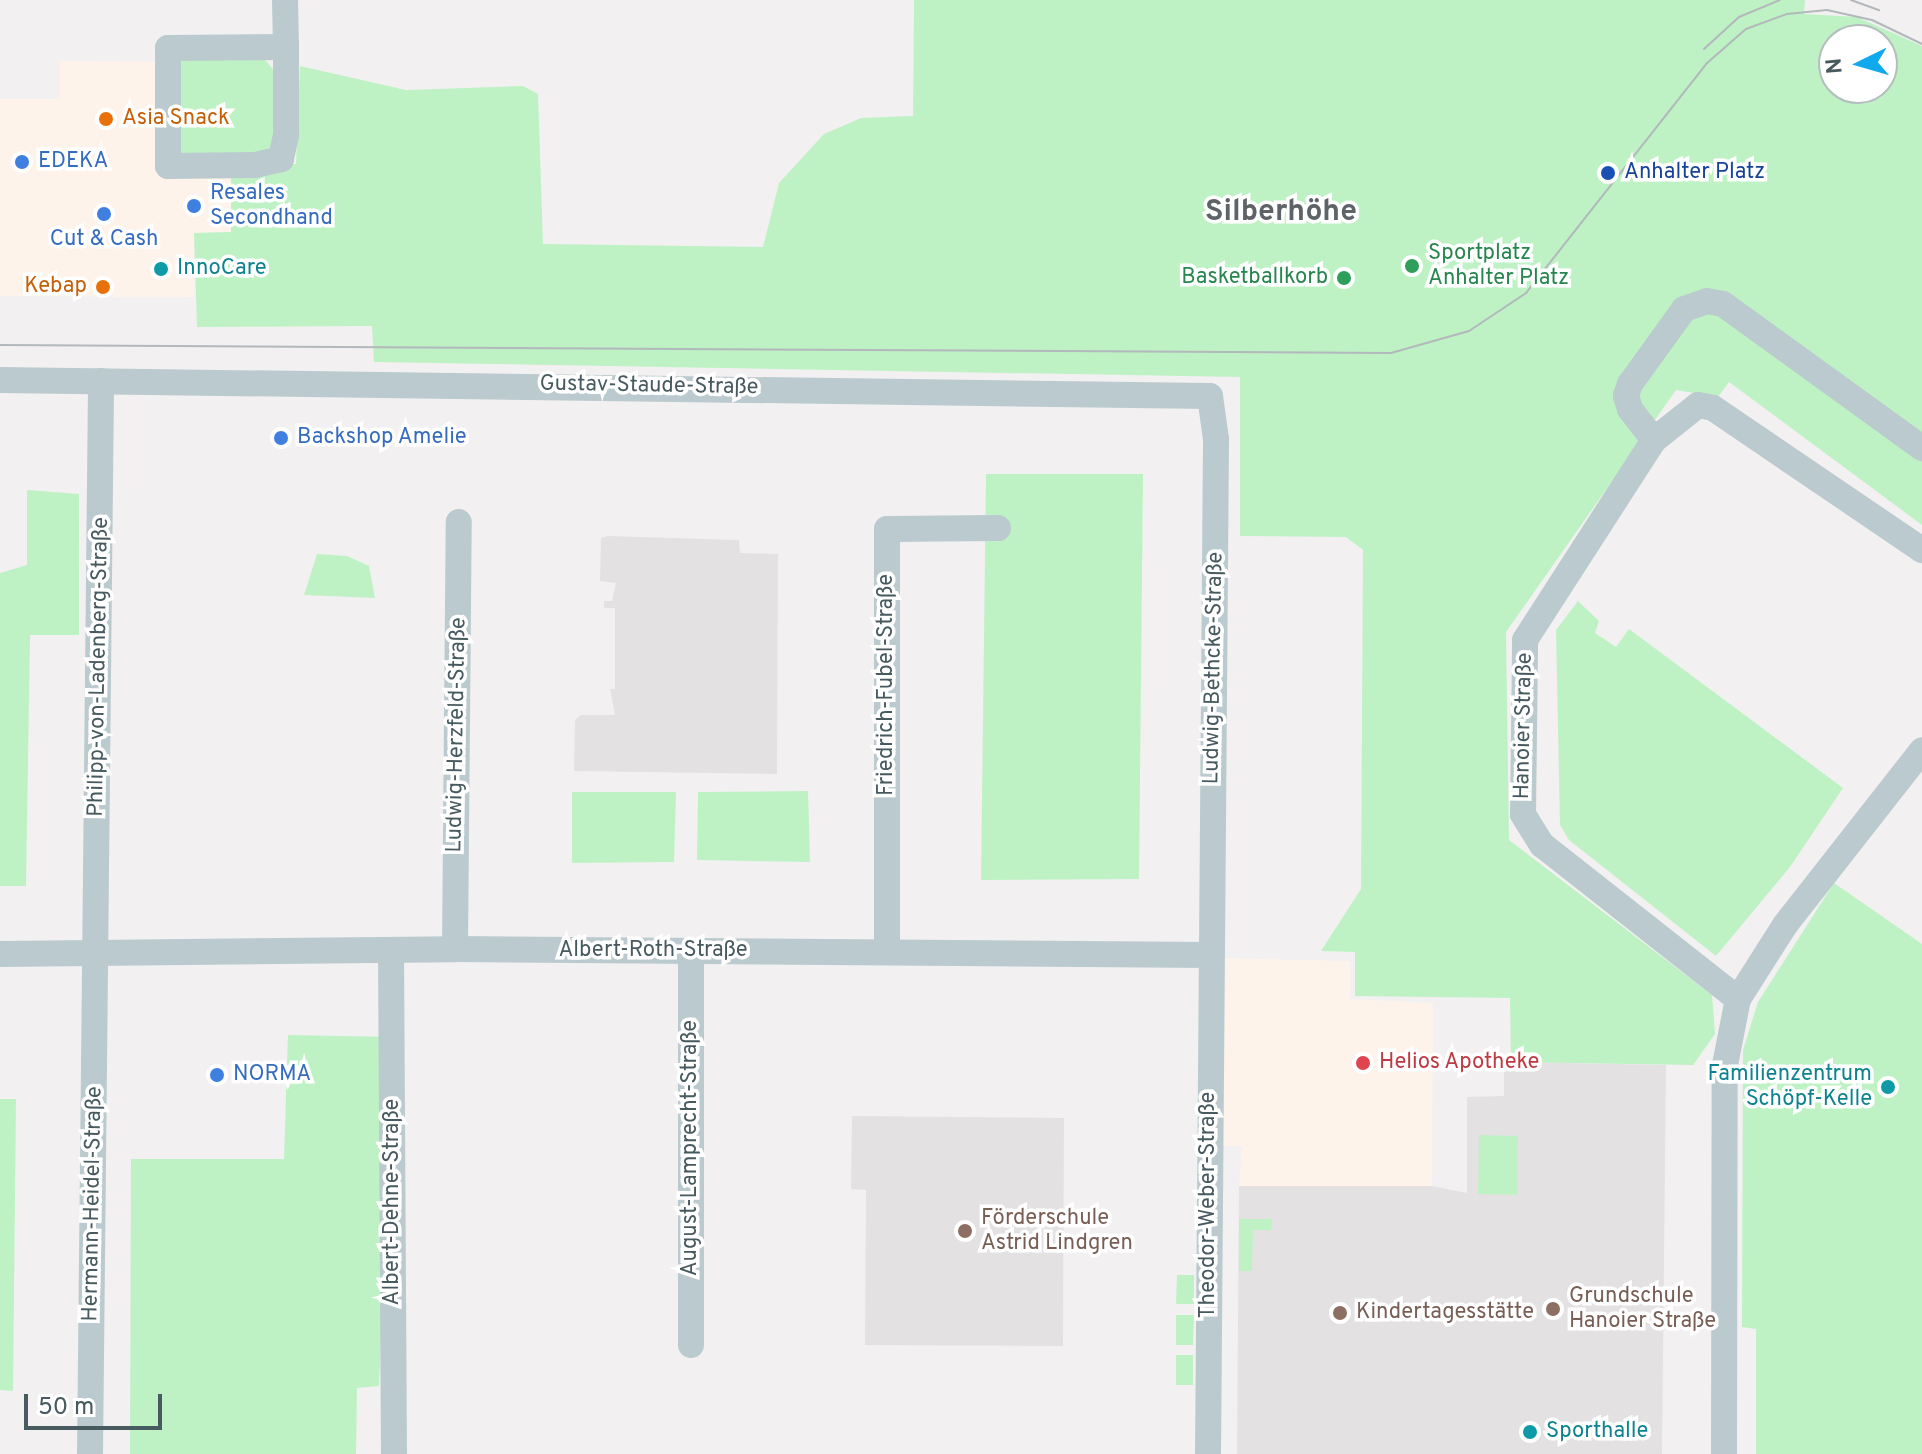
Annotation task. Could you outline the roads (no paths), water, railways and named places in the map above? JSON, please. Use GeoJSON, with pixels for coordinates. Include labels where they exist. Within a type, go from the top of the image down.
{"type":"FeatureCollection","features":[{"type":"Feature","properties":{"kind":"street"},"geometry":{"type":"LineString","coordinates":[[285,0],[286,47],[281,159],[255,165],[168,166],[168,48],[286,47]]}},
{"type":"Feature","properties":{"kind":"street"},"geometry":{"type":"LineString","coordinates":[[1654,440],[1630,409],[1626,396],[1630,384],[1684,309],[1707,301],[1723,304],[1922,448]]}},
{"type":"Feature","properties":{"kind":"street","name":"Gustav-Staude-Straße"},"geometry":{"type":"LineString","coordinates":[[0,380],[1197,392]]}},
{"type":"Feature","properties":{"kind":"street","name":"Philipp-von-Ladenberg-Straße"},"geometry":{"type":"LineString","coordinates":[[95,954],[101,381]]}},
{"type":"Feature","properties":{"kind":"street","name":"Ludwig-Bethcke-Straße"},"geometry":{"type":"LineString","coordinates":[[1197,392],[1210,396],[1215,410],[1216,439],[1211,955]]}},
{"type":"Feature","properties":{"kind":"street","name":"Hanoier Straße"},"geometry":{"type":"LineString","coordinates":[[1738,999],[1542,845],[1523,814],[1525,640],[1654,440],[1698,405],[1713,408],[1922,550]]}},
{"type":"Feature","properties":{"kind":"street","name":"Ludwig-Herzfeld-Straße"},"geometry":{"type":"LineString","coordinates":[[455,949],[459,522]]}},
{"type":"Feature","properties":{"kind":"street","name":"Friedrich-Fubel-Straße"},"geometry":{"type":"LineString","coordinates":[[887,952],[887,529],[998,528]]}},
{"type":"Feature","properties":{"kind":"street"},"geometry":{"type":"LineString","coordinates":[[1724,1454],[1725,1065],[1738,999],[1785,925],[1922,750]]}},
{"type":"Feature","properties":{"kind":"street","name":"Albert-Roth-Straße"},"geometry":{"type":"LineString","coordinates":[[0,954],[455,949],[1211,955]]}},
{"type":"Feature","properties":{"kind":"street","name":"Albert-Dehne-Straße"},"geometry":{"type":"LineString","coordinates":[[391,950],[394,1454]]}},
{"type":"Feature","properties":{"kind":"street","name":"August-Lamprecht-Straße"},"geometry":{"type":"LineString","coordinates":[[691,952],[691,1345]]}},
{"type":"Feature","properties":{"kind":"street","name":"Hermann-Heidel-Straße"},"geometry":{"type":"LineString","coordinates":[[90,1454],[95,954]]}},
{"type":"Feature","properties":{"kind":"street","name":"Theodor-Weber-Straße"},"geometry":{"type":"LineString","coordinates":[[1208,1454],[1211,955]]}},
{"type":"Feature","properties":{"kind":"tram line"},"geometry":{"type":"LineString","coordinates":[[1704,49],[1739,17],[1780,0]]}},
{"type":"Feature","properties":{"kind":"tram line"},"geometry":{"type":"LineString","coordinates":[[1851,0],[1879,10]]}},
{"type":"Feature","properties":{"kind":"tram line"},"geometry":{"type":"LineString","coordinates":[[0,345],[1391,353],[1469,331],[1526,293],[1706,64],[1746,29],[1787,14],[1827,10],[1872,20],[1922,44]]}},
{"type":"Feature","properties":{"kind":"place","name":"Asia Snack"},"geometry":{"type":"Point","coordinates":[106,119]}},
{"type":"Feature","properties":{"kind":"place","name":"EDEKA"},"geometry":{"type":"Point","coordinates":[22,162]}},
{"type":"Feature","properties":{"kind":"place","name":"Anhalter Platz"},"geometry":{"type":"Point","coordinates":[1608,173]}},
{"type":"Feature","properties":{"kind":"place","name":"Resales Secondhand"},"geometry":{"type":"Point","coordinates":[194,206]}},
{"type":"Feature","properties":{"kind":"place","name":"Cut & Cash"},"geometry":{"type":"Point","coordinates":[104,214]}},
{"type":"Feature","properties":{"kind":"place","name":"Sportplatz Anhalter Platz"},"geometry":{"type":"Point","coordinates":[1412,266]}},
{"type":"Feature","properties":{"kind":"place","name":"InnoCare"},"geometry":{"type":"Point","coordinates":[161,269]}},
{"type":"Feature","properties":{"kind":"place","name":"Basketballkorb"},"geometry":{"type":"Point","coordinates":[1344,278]}},
{"type":"Feature","properties":{"kind":"place","name":"Kebap"},"geometry":{"type":"Point","coordinates":[103,287]}},
{"type":"Feature","properties":{"kind":"place","name":"Backshop Amelie"},"geometry":{"type":"Point","coordinates":[281,438]}},
{"type":"Feature","properties":{"kind":"place","name":"Helios Apotheke"},"geometry":{"type":"Point","coordinates":[1363,1063]}},
{"type":"Feature","properties":{"kind":"place","name":"NORMA"},"geometry":{"type":"Point","coordinates":[217,1075]}},
{"type":"Feature","properties":{"kind":"place","name":"Familienzentrum Schöpf-Kelle"},"geometry":{"type":"Point","coordinates":[1888,1087]}},
{"type":"Feature","properties":{"kind":"place","name":"Förderschule Astrid Lindgren"},"geometry":{"type":"Point","coordinates":[965,1231]}},
{"type":"Feature","properties":{"kind":"place","name":"Grundschule Hanoier Straße"},"geometry":{"type":"Point","coordinates":[1553,1309]}},
{"type":"Feature","properties":{"kind":"place","name":"Kindertagesstätte"},"geometry":{"type":"Point","coordinates":[1340,1313]}},
{"type":"Feature","properties":{"kind":"place","name":"Sporthalle"},"geometry":{"type":"Point","coordinates":[1530,1432]}},
{"type":"Feature","properties":{"kind":"district","name":"Silberhöhe"},"geometry":{"type":"Point","coordinates":[1281,213]}}]}
